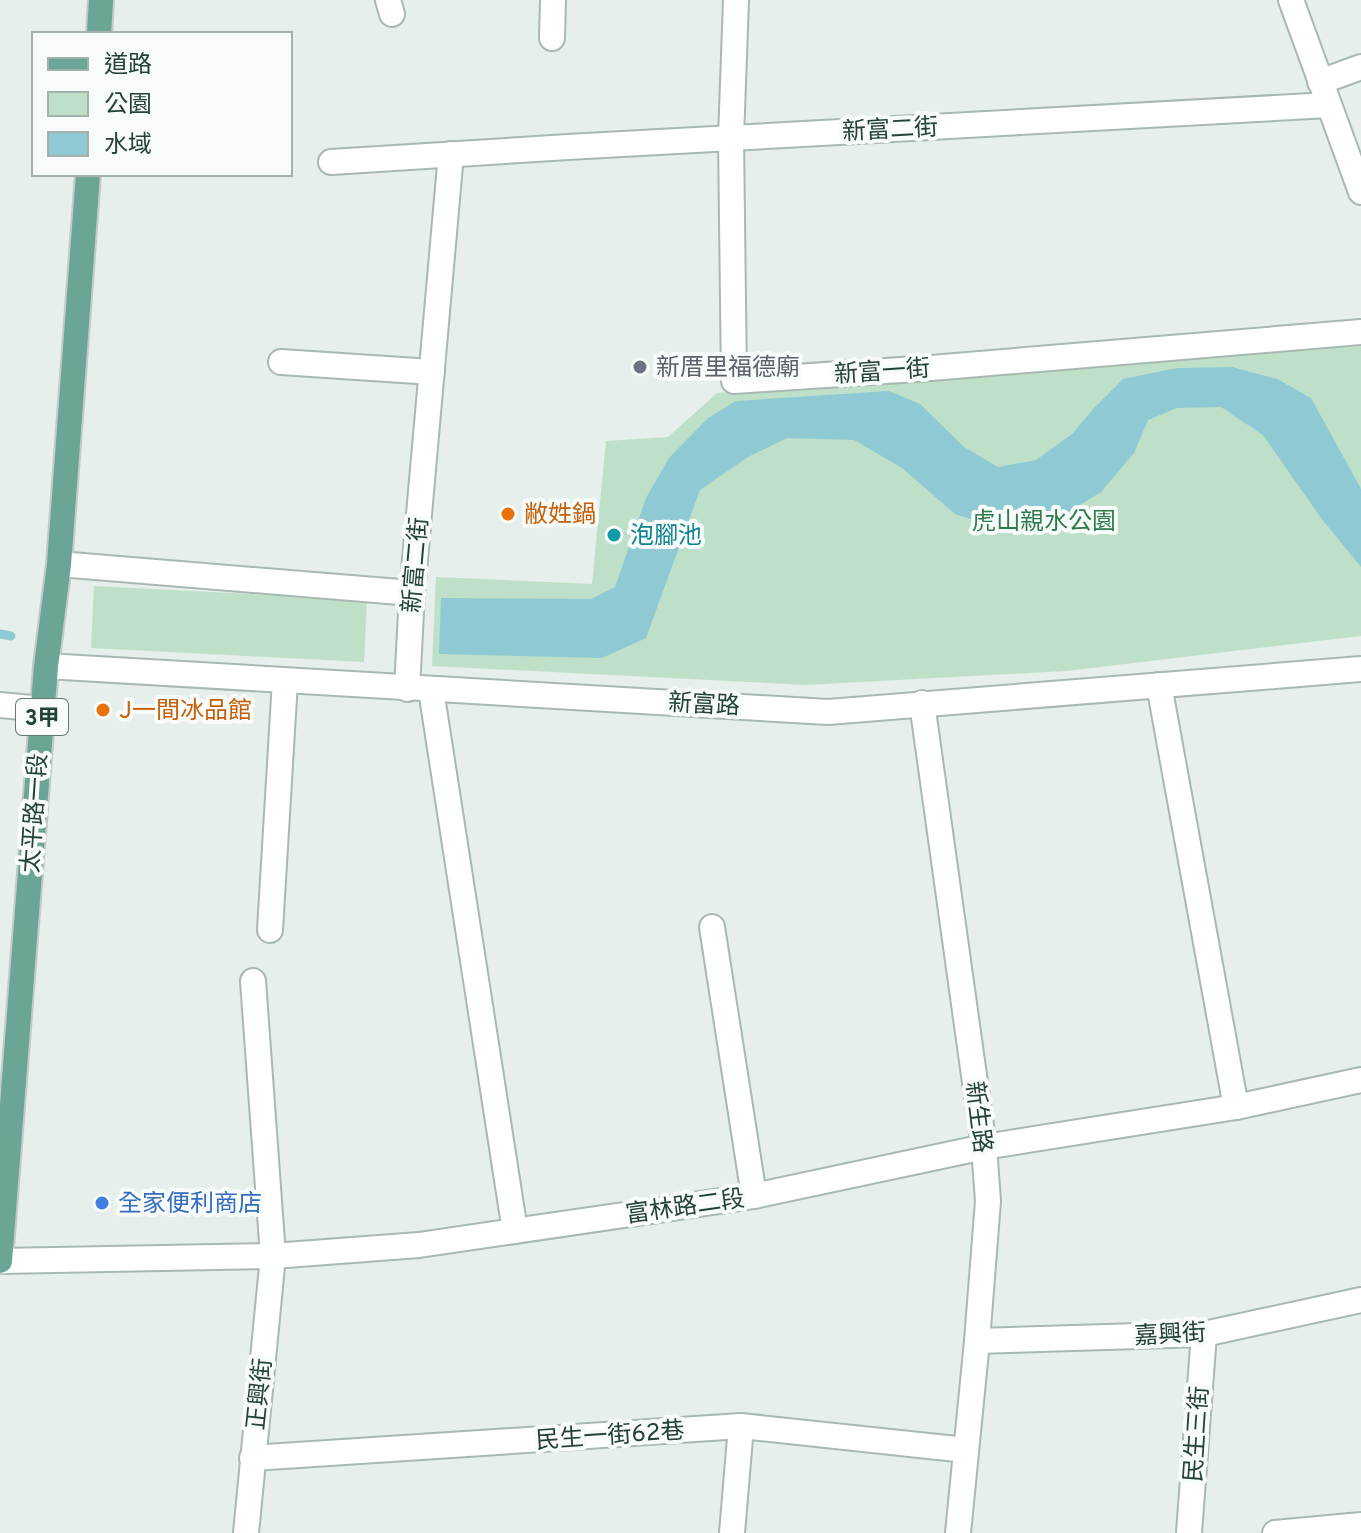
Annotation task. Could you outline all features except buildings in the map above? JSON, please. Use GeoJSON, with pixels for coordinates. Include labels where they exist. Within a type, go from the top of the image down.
{"type":"FeatureCollection","features":[{"type":"Feature","properties":{"kind":"main road"},"geometry":{"type":"LineString","coordinates":[[99,32],[101,0]]}},
{"type":"Feature","properties":{"kind":"main road","name":"太平路一段"},"geometry":{"type":"LineString","coordinates":[[0,1261],[42,709],[59,564],[88,176]]}},
{"type":"Feature","properties":{"kind":"street"},"geometry":{"type":"LineString","coordinates":[[552,38],[553,0]]}},
{"type":"Feature","properties":{"kind":"street","name":"新富一街"},"geometry":{"type":"LineString","coordinates":[[736,0],[731,138],[734,381],[1361,332]]}},
{"type":"Feature","properties":{"kind":"street"},"geometry":{"type":"LineString","coordinates":[[1291,0],[1361,192]]}},
{"type":"Feature","properties":{"kind":"street"},"geometry":{"type":"LineString","coordinates":[[1320,82],[1361,67]]}},
{"type":"Feature","properties":{"kind":"street","name":"新富二街"},"geometry":{"type":"LineString","coordinates":[[331,162],[1329,105]]}},
{"type":"Feature","properties":{"kind":"street","name":"新富二街"},"geometry":{"type":"LineString","coordinates":[[451,154],[412,593],[419,689],[515,1231]]}},
{"type":"Feature","properties":{"kind":"street"},"geometry":{"type":"LineString","coordinates":[[281,362],[432,372]]}},
{"type":"Feature","properties":{"kind":"street"},"geometry":{"type":"LineString","coordinates":[[59,564],[412,593]]}},
{"type":"Feature","properties":{"kind":"street","name":"新富路"},"geometry":{"type":"LineString","coordinates":[[46,666],[828,712],[1361,669]]}},
{"type":"Feature","properties":{"kind":"street"},"geometry":{"type":"LineString","coordinates":[[270,930],[285,681]]}},
{"type":"Feature","properties":{"kind":"street"},"geometry":{"type":"LineString","coordinates":[[1159,685],[1236,1107]]}},
{"type":"Feature","properties":{"kind":"street","name":"新生路"},"geometry":{"type":"LineString","coordinates":[[922,703],[984,1147],[988,1201],[958,1533]]}},
{"type":"Feature","properties":{"kind":"street"},"geometry":{"type":"LineString","coordinates":[[0,705],[42,709]]}},
{"type":"Feature","properties":{"kind":"street"},"geometry":{"type":"LineString","coordinates":[[712,927],[754,1196]]}},
{"type":"Feature","properties":{"kind":"street","name":"正興街"},"geometry":{"type":"LineString","coordinates":[[246,1533],[273,1256],[253,981]]}},
{"type":"Feature","properties":{"kind":"street","name":"富林路二段"},"geometry":{"type":"LineString","coordinates":[[0,1261],[273,1256],[419,1245],[754,1196],[984,1147],[1236,1107],[1361,1080]]}},
{"type":"Feature","properties":{"kind":"street","name":"嘉興街"},"geometry":{"type":"LineString","coordinates":[[977,1341],[1204,1334],[1361,1300]]}},
{"type":"Feature","properties":{"kind":"street","name":"民生三街"},"geometry":{"type":"LineString","coordinates":[[1189,1533],[1204,1334]]}},
{"type":"Feature","properties":{"kind":"street"},"geometry":{"type":"LineString","coordinates":[[732,1533],[741,1426]]}},
{"type":"Feature","properties":{"kind":"street","name":"民生一街62巷"},"geometry":{"type":"LineString","coordinates":[[252,1458],[741,1426],[966,1450]]}},
{"type":"Feature","properties":{"kind":"street"},"geometry":{"type":"LineString","coordinates":[[1275,1533],[1361,1525]]}},
{"type":"Feature","properties":{"kind":"green space","name":"虎山親水公園"},"geometry":{"type":"Polygon","coordinates":[[[1361,346],[1361,636],[1066,671],[806,685],[432,666],[436,577],[592,584],[606,441],[668,437],[717,393],[1361,346]]]}},
{"type":"Feature","properties":{"kind":"green space"},"geometry":{"type":"Polygon","coordinates":[[[94,586],[367,600],[364,662],[91,648],[94,586]]]}},
{"type":"Feature","properties":{"kind":"water"},"geometry":{"type":"Polygon","coordinates":[[[1232,367],[1277,379],[1311,398],[1361,489],[1361,567],[1321,518],[1263,435],[1221,407],[1177,408],[1148,420],[1134,453],[1101,492],[1049,524],[1001,529],[955,514],[902,468],[854,440],[787,438],[748,457],[700,490],[646,638],[602,658],[439,654],[441,598],[591,599],[615,587],[646,498],[669,458],[708,418],[736,401],[889,391],[920,404],[964,447],[998,467],[1036,460],[1072,434],[1123,379],[1177,368],[1232,367]]]}},
{"type":"Feature","properties":{"kind":"waterway"},"geometry":{"type":"LineString","coordinates":[[0,634],[11,636]]}},
{"type":"Feature","properties":{"kind":"place","name":"新厝里福德廟"},"geometry":{"type":"Point","coordinates":[640,367]}},
{"type":"Feature","properties":{"kind":"place","name":"敝姓鍋"},"geometry":{"type":"Point","coordinates":[508,514]}},
{"type":"Feature","properties":{"kind":"place","name":"泡腳池"},"geometry":{"type":"Point","coordinates":[614,535]}},
{"type":"Feature","properties":{"kind":"place","name":"J一間冰品館"},"geometry":{"type":"Point","coordinates":[103,710]}},
{"type":"Feature","properties":{"kind":"place","name":"全家便利商店"},"geometry":{"type":"Point","coordinates":[102,1203]}}]}
